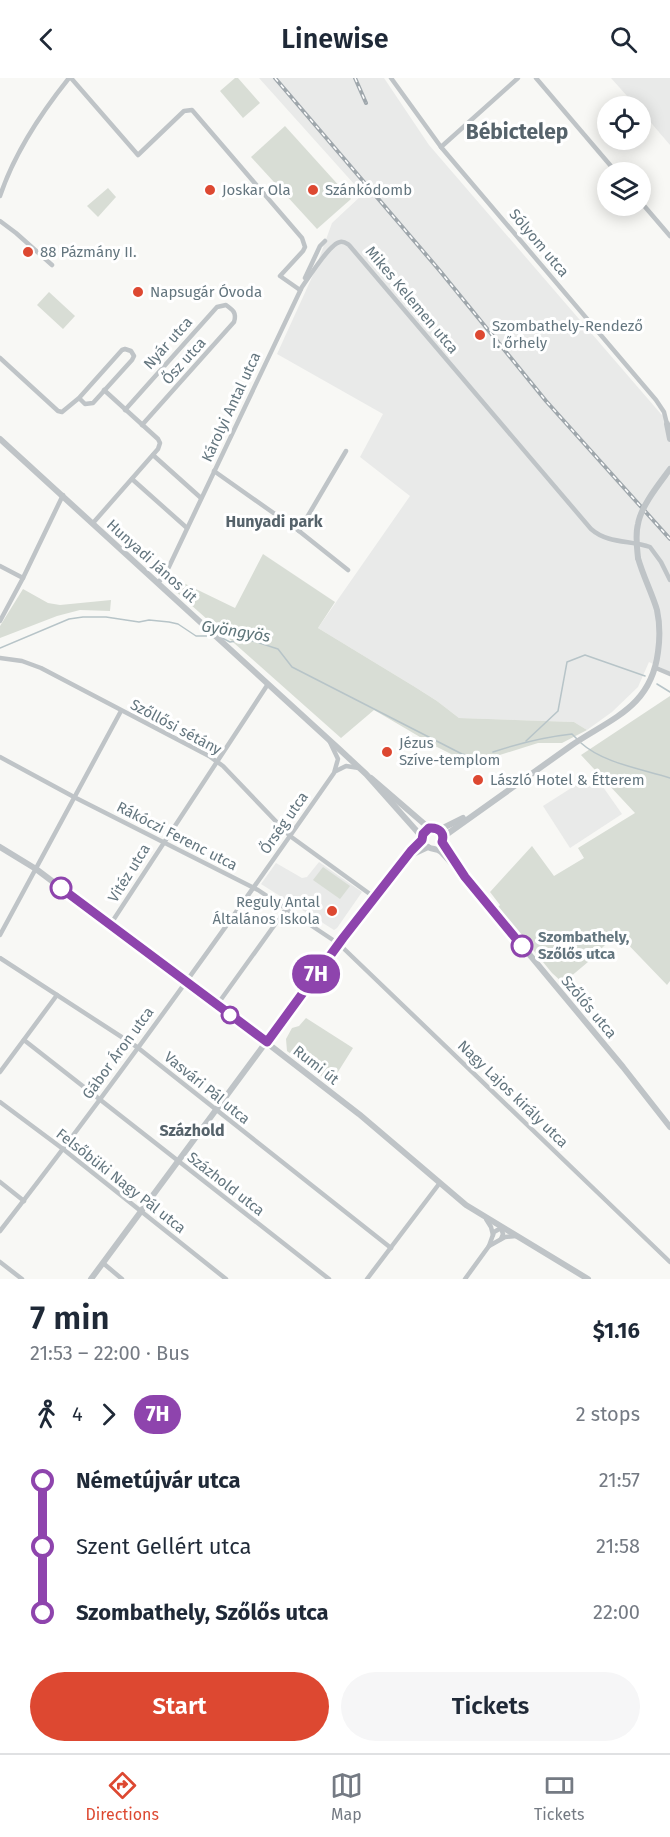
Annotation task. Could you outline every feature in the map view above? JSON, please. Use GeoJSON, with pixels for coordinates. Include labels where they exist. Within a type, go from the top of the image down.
{"type":"FeatureCollection","features":[{"type":"Feature","properties":{"kind":"street"},"geometry":{"type":"LineString","coordinates":[[0,196],[25,143],[49,104],[70,78],[138,155],[184,111],[192,110],[302,237],[303,251],[280,276],[300,290]]}},
{"type":"Feature","properties":{"kind":"street","name":"Sólyom utca"},"geometry":{"type":"LineString","coordinates":[[391,78],[441,147],[656,400],[669,425]]}},
{"type":"Feature","properties":{"kind":"street"},"geometry":{"type":"LineString","coordinates":[[441,147],[518,78]]}},
{"type":"Feature","properties":{"kind":"street"},"geometry":{"type":"LineString","coordinates":[[537,78],[608,162]]}},
{"type":"Feature","properties":{"kind":"street"},"geometry":{"type":"LineString","coordinates":[[651,214],[670,236]]}},
{"type":"Feature","properties":{"kind":"street"},"geometry":{"type":"LineString","coordinates":[[0,221],[16,232],[52,266]]}},
{"type":"Feature","properties":{"kind":"street","name":"Károlyi Antal utca"},"geometry":{"type":"LineString","coordinates":[[158,583],[166,573],[320,246],[325,241]]}},
{"type":"Feature","properties":{"kind":"street","name":"Mikes Kelemen utca"},"geometry":{"type":"LineString","coordinates":[[300,290],[331,247],[338,242],[349,245],[591,529],[608,539],[650,547],[670,580]]}},
{"type":"Feature","properties":{"kind":"street","name":"Nyár utca"},"geometry":{"type":"LineString","coordinates":[[125,410],[217,307],[222,304],[234,310]]}},
{"type":"Feature","properties":{"kind":"street","name":"Ősz utca"},"geometry":{"type":"LineString","coordinates":[[142,424],[234,322],[236,317],[234,310]]}},
{"type":"Feature","properties":{"kind":"street"},"geometry":{"type":"LineString","coordinates":[[0,358],[58,411],[62,412],[79,398],[122,350],[128,349],[134,356],[93,403],[85,404],[79,398]]}},
{"type":"Feature","properties":{"kind":"street"},"geometry":{"type":"LineString","coordinates":[[93,523],[158,449],[160,443],[104,390]]}},
{"type":"Feature","properties":{"kind":"street"},"geometry":{"type":"LineString","coordinates":[[669,425],[670,439]]}},
{"type":"Feature","properties":{"kind":"street"},"geometry":{"type":"LineString","coordinates":[[0,449],[3,441]]}},
{"type":"Feature","properties":{"kind":"street","name":"Hunyadi János út"},"geometry":{"type":"LineString","coordinates":[[3,441],[359,768],[429,828]]}},
{"type":"Feature","properties":{"kind":"street"},"geometry":{"type":"LineString","coordinates":[[299,531],[345,452]]}},
{"type":"Feature","properties":{"kind":"street"},"geometry":{"type":"LineString","coordinates":[[153,454],[201,498]]}},
{"type":"Feature","properties":{"kind":"street"},"geometry":{"type":"LineString","coordinates":[[393,873],[413,854],[439,846],[442,840],[483,808],[572,745],[606,726],[632,705],[650,684],[656,668],[659,640],[658,620],[657,610],[638,558],[636,537],[638,522],[656,488],[670,470]]}},
{"type":"Feature","properties":{"kind":"street"},"geometry":{"type":"LineString","coordinates":[[214,471],[299,531],[348,570]]}},
{"type":"Feature","properties":{"kind":"street"},"geometry":{"type":"LineString","coordinates":[[132,479],[187,528]]}},
{"type":"Feature","properties":{"kind":"street"},"geometry":{"type":"LineString","coordinates":[[0,621],[63,495]]}},
{"type":"Feature","properties":{"kind":"street"},"geometry":{"type":"LineString","coordinates":[[0,566],[23,578]]}},
{"type":"Feature","properties":{"kind":"street","name":"Szőllősi sétány"},"geometry":{"type":"LineString","coordinates":[[0,658],[32,664],[217,761],[290,836],[374,897]]}},
{"type":"Feature","properties":{"kind":"street"},"geometry":{"type":"LineString","coordinates":[[656,668],[670,674]]}},
{"type":"Feature","properties":{"kind":"street","name":"Vitéz utca"},"geometry":{"type":"LineString","coordinates":[[110,925],[268,684]]}},
{"type":"Feature","properties":{"kind":"street"},"geometry":{"type":"LineString","coordinates":[[0,935],[121,711]]}},
{"type":"Feature","properties":{"kind":"street"},"geometry":{"type":"LineString","coordinates":[[328,739],[337,753],[338,759],[334,772]]}},
{"type":"Feature","properties":{"kind":"street","name":"Rákóczi Ferenc utca"},"geometry":{"type":"LineString","coordinates":[[0,757],[254,888],[339,944]]}},
{"type":"Feature","properties":{"kind":"street"},"geometry":{"type":"LineString","coordinates":[[334,772],[342,766],[359,768]]}},
{"type":"Feature","properties":{"kind":"street","name":"Őrség utca"},"geometry":{"type":"LineString","coordinates":[[254,888],[334,772]]}},
{"type":"Feature","properties":{"kind":"street","name":"Hunyadi János út"},"geometry":{"type":"LineString","coordinates":[[366,774],[422,838]]}},
{"type":"Feature","properties":{"kind":"street"},"geometry":{"type":"LineString","coordinates":[[91,1279],[374,897],[422,838],[424,831],[429,828],[439,830],[483,808]]}},
{"type":"Feature","properties":{"kind":"street"},"geometry":{"type":"LineString","coordinates":[[439,830],[442,840]]}},
{"type":"Feature","properties":{"kind":"street"},"geometry":{"type":"LineString","coordinates":[[422,838],[430,848]]}},
{"type":"Feature","properties":{"kind":"street","name":"Szőlős utca"},"geometry":{"type":"LineString","coordinates":[[442,840],[465,877]]}},
{"type":"Feature","properties":{"kind":"street","name":"Rumi út"},"geometry":{"type":"LineString","coordinates":[[0,847],[36,869],[267,1042],[378,1130],[466,1206],[588,1279]]}},
{"type":"Feature","properties":{"kind":"street","name":"Szőlős utca"},"geometry":{"type":"LineString","coordinates":[[430,848],[440,850],[465,877],[670,1127]]}},
{"type":"Feature","properties":{"kind":"street","name":"Gábor Áron utca"},"geometry":{"type":"LineString","coordinates":[[0,1231],[63,1149],[254,888]]}},
{"type":"Feature","properties":{"kind":"street"},"geometry":{"type":"LineString","coordinates":[[217,1005],[286,909]]}},
{"type":"Feature","properties":{"kind":"street","name":"Nagy Lajos király utca"},"geometry":{"type":"LineString","coordinates":[[339,944],[670,1262]]}},
{"type":"Feature","properties":{"kind":"street","name":"Vasvári Pál utca"},"geometry":{"type":"LineString","coordinates":[[0,957],[137,1047],[391,1248]]}},
{"type":"Feature","properties":{"kind":"street"},"geometry":{"type":"LineString","coordinates":[[0,1072],[57,995]]}},
{"type":"Feature","properties":{"kind":"street","name":"Százhold utca"},"geometry":{"type":"LineString","coordinates":[[24,1040],[329,1279]]}},
{"type":"Feature","properties":{"kind":"street","name":"Felsőbüki Nagy Pál utca"},"geometry":{"type":"LineString","coordinates":[[0,1102],[63,1149],[226,1279]]}},
{"type":"Feature","properties":{"kind":"street"},"geometry":{"type":"LineString","coordinates":[[0,1182],[24,1201]]}},
{"type":"Feature","properties":{"kind":"street"},"geometry":{"type":"LineString","coordinates":[[367,1279],[439,1184]]}},
{"type":"Feature","properties":{"kind":"street"},"geometry":{"type":"LineString","coordinates":[[486,1219],[493,1235]]}},
{"type":"Feature","properties":{"kind":"street"},"geometry":{"type":"LineString","coordinates":[[465,1279],[489,1246],[493,1235],[501,1228],[503,1234],[501,1239]]}},
{"type":"Feature","properties":{"kind":"street"},"geometry":{"type":"LineString","coordinates":[[489,1246],[508,1236],[516,1236]]}},
{"type":"Feature","properties":{"kind":"street"},"geometry":{"type":"LineString","coordinates":[[0,1262],[22,1279]]}},
{"type":"Feature","properties":{"kind":"street"},"geometry":{"type":"LineString","coordinates":[[103,1263],[122,1279]]}},
{"type":"Feature","properties":{"kind":"shaded area"},"geometry":{"type":"Polygon","coordinates":[[[238,78],[260,103],[243,118],[220,91],[238,78]]]}},
{"type":"Feature","properties":{"kind":"shaded area"},"geometry":{"type":"Polygon","coordinates":[[[259,78],[384,78],[429,145],[670,422],[670,672],[649,662],[638,687],[612,712],[587,730],[574,722],[459,718],[437,701],[318,628],[410,496],[360,457],[383,414],[277,354],[313,275],[332,223],[363,194],[259,78]]]}},
{"type":"Feature","properties":{"kind":"shaded area"},"geometry":{"type":"Polygon","coordinates":[[[611,78],[670,78],[670,145],[651,123],[651,96],[627,96],[611,78]]]}},
{"type":"Feature","properties":{"kind":"shaded area"},"geometry":{"type":"Polygon","coordinates":[[[285,126],[351,199],[317,229],[251,157],[285,126]]]}},
{"type":"Feature","properties":{"kind":"shaded area"},"geometry":{"type":"Polygon","coordinates":[[[108,188],[116,197],[98,217],[87,206],[108,188]]]}},
{"type":"Feature","properties":{"kind":"shaded area"},"geometry":{"type":"Polygon","coordinates":[[[49,292],[75,316],[63,329],[37,305],[49,292]]]}},
{"type":"Feature","properties":{"kind":"shaded area"},"geometry":{"type":"Polygon","coordinates":[[[263,554],[335,602],[318,628],[437,701],[459,718],[574,722],[587,730],[562,743],[538,743],[471,764],[374,710],[341,738],[169,583],[169,576],[235,608],[263,554]]]}},
{"type":"Feature","properties":{"kind":"shaded area"},"geometry":{"type":"Polygon","coordinates":[[[23,589],[48,603],[60,605],[111,600],[110,611],[80,610],[57,616],[0,638],[0,626],[23,589]]]}},
{"type":"Feature","properties":{"kind":"shaded area"},"geometry":{"type":"Polygon","coordinates":[[[670,696],[670,981],[667,985],[617,933],[563,983],[552,973],[498,907],[500,905],[490,892],[532,846],[554,876],[584,858],[578,848],[635,813],[581,755],[670,696]]]}},
{"type":"Feature","properties":{"kind":"shaded area"},"geometry":{"type":"Polygon","coordinates":[[[576,785],[603,787],[622,814],[570,848],[543,806],[576,785]]]}},
{"type":"Feature","properties":{"kind":"shaded area"},"geometry":{"type":"Polygon","coordinates":[[[319,862],[362,892],[334,930],[261,884],[276,863],[302,878],[307,877],[319,862]]]}},
{"type":"Feature","properties":{"kind":"shaded area"},"geometry":{"type":"Polygon","coordinates":[[[323,867],[350,886],[340,899],[313,880],[323,867]]]}},
{"type":"Feature","properties":{"kind":"shaded area"},"geometry":{"type":"Polygon","coordinates":[[[306,1018],[353,1048],[331,1083],[287,1051],[286,1039],[292,1028],[299,1026],[306,1018]]]}},
{"type":"Feature","properties":{"kind":"waterway","name":"Gyöngyös"},"geometry":{"type":"LineString","coordinates":[[0,648],[69,619],[83,617],[169,622],[178,624],[196,636],[211,636]]}},
{"type":"Feature","properties":{"kind":"waterway","name":"Gyöngyös"},"geometry":{"type":"LineString","coordinates":[[218,636],[230,642],[253,641],[278,649],[292,667],[462,754],[478,758],[483,756]]}},
{"type":"Feature","properties":{"kind":"waterway","name":"Gyöngyös"},"geometry":{"type":"LineString","coordinates":[[526,741],[558,711],[567,662],[585,655],[645,676]]}},
{"type":"Feature","properties":{"kind":"waterway","name":"Gyöngyös"},"geometry":{"type":"LineString","coordinates":[[657,684],[670,692]]}},
{"type":"Feature","properties":{"kind":"waterway","name":"Gyöngyös"},"geometry":{"type":"LineString","coordinates":[[493,752],[562,735],[572,734],[578,740]]}},
{"type":"Feature","properties":{"kind":"waterway","name":"Gyöngyös"},"geometry":{"type":"LineString","coordinates":[[581,743],[600,756],[670,778]]}},
{"type":"Feature","properties":{"kind":"railway"},"geometry":{"type":"LineString","coordinates":[[275,78],[440,271],[546,401],[670,539]]}},
{"type":"Feature","properties":{"kind":"railway"},"geometry":{"type":"LineString","coordinates":[[355,78],[366,103]]}},
{"type":"Feature","properties":{"kind":"bus line","name":"7H"},"geometry":{"type":"LineString","coordinates":[[61,888],[267,1042],[374,897],[422,840],[424,831],[429,828],[440,831],[443,837],[442,842],[465,877],[522,946]]}},
{"type":"Feature","properties":{"kind":"place","name":"Joskar Ola"},"geometry":{"type":"Point","coordinates":[210,190]}},
{"type":"Feature","properties":{"kind":"place","name":"Szánkódomb"},"geometry":{"type":"Point","coordinates":[313,190]}},
{"type":"Feature","properties":{"kind":"place","name":"88 Pázmány II."},"geometry":{"type":"Point","coordinates":[28,252]}},
{"type":"Feature","properties":{"kind":"place","name":"Napsugár Óvoda"},"geometry":{"type":"Point","coordinates":[138,292]}},
{"type":"Feature","properties":{"kind":"place","name":"Szombathely-Rendező I. őrhely"},"geometry":{"type":"Point","coordinates":[480,335]}},
{"type":"Feature","properties":{"kind":"place","name":"Jézus Szíve-templom"},"geometry":{"type":"Point","coordinates":[387,752]}},
{"type":"Feature","properties":{"kind":"place","name":"László Hotel & Étterem"},"geometry":{"type":"Point","coordinates":[478,780]}},
{"type":"Feature","properties":{"kind":"place","name":"Reguly Antal Általános Iskola"},"geometry":{"type":"Point","coordinates":[332,911]}},
{"type":"Feature","properties":{"kind":"place","name":"Szombathely, Szőlős utca"},"geometry":{"type":"Point","coordinates":[522,946]}},
{"type":"Feature","properties":{"kind":"district","name":"Bébictelep"},"geometry":{"type":"Point","coordinates":[517,132]}},
{"type":"Feature","properties":{"kind":"district","name":"Hunyadi park"},"geometry":{"type":"Point","coordinates":[274,521]}},
{"type":"Feature","properties":{"kind":"district","name":"Százhold"},"geometry":{"type":"Point","coordinates":[192,1130]}}]}
